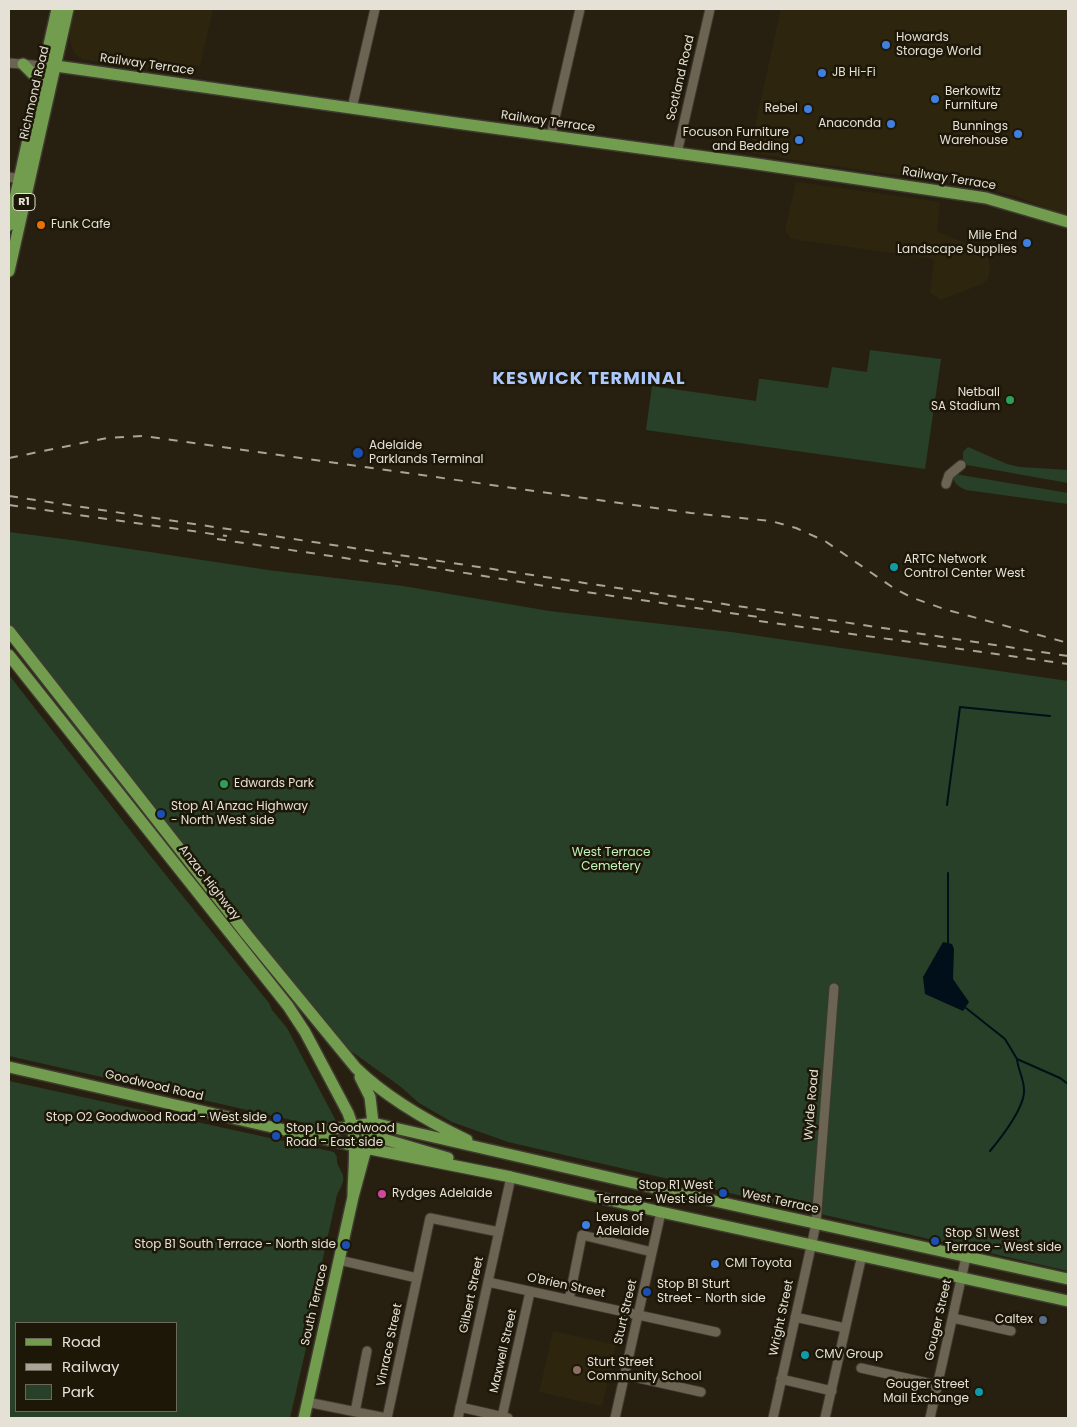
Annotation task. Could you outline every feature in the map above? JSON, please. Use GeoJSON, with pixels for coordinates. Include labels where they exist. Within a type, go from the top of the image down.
{"type":"FeatureCollection","features":[{"type":"Feature","properties":{"kind":"main road","name":"Richmond Road"},"geometry":{"type":"LineString","coordinates":[[9,225],[19,179],[50,66],[57,9]]}},
{"type":"Feature","properties":{"kind":"main road","name":"Richmond Road"},"geometry":{"type":"LineString","coordinates":[[50,66],[60,44],[68,9]]}},
{"type":"Feature","properties":{"kind":"main road"},"geometry":{"type":"LineString","coordinates":[[23,64],[46,82],[62,72],[74,69],[66,58],[60,44]]}},
{"type":"Feature","properties":{"kind":"main road","name":"Railway Terrace"},"geometry":{"type":"LineString","coordinates":[[50,66],[986,198],[1068,222]]}},
{"type":"Feature","properties":{"kind":"main road","name":"Richmond Road"},"geometry":{"type":"LineString","coordinates":[[9,271],[19,179]]}},
{"type":"Feature","properties":{"kind":"main road","name":"Railway Terrace"},"geometry":{"type":"LineString","coordinates":[[1046,214],[1068,230]]}},
{"type":"Feature","properties":{"kind":"main road","name":"Anzac Highway"},"geometry":{"type":"LineString","coordinates":[[9,631],[248,935],[356,1068]]}},
{"type":"Feature","properties":{"kind":"main road","name":"Anzac Highway"},"geometry":{"type":"LineString","coordinates":[[9,655],[288,1006],[311,1043],[353,1125],[355,1146]]}},
{"type":"Feature","properties":{"kind":"main road"},"geometry":{"type":"LineString","coordinates":[[54,711],[65,702]]}},
{"type":"Feature","properties":{"kind":"main road","name":"Goodwood Road"},"geometry":{"type":"LineString","coordinates":[[9,1067],[367,1149]]}},
{"type":"Feature","properties":{"kind":"main road","name":"South Terrace"},"geometry":{"type":"LineString","coordinates":[[304,1418],[353,1197],[373,1123],[370,1097],[356,1068]]}},
{"type":"Feature","properties":{"kind":"main road","name":"West Terrace"},"geometry":{"type":"LineString","coordinates":[[356,1068],[372,1084],[426,1120],[486,1150]]}},
{"type":"Feature","properties":{"kind":"main road","name":"West Terrace"},"geometry":{"type":"LineString","coordinates":[[353,1125],[373,1123],[486,1150],[1068,1279]]}},
{"type":"Feature","properties":{"kind":"main road"},"geometry":{"type":"LineString","coordinates":[[353,1125],[370,1136],[511,1176],[661,1212],[1068,1301]]}},
{"type":"Feature","properties":{"kind":"main road","name":"Goodwood Road"},"geometry":{"type":"LineString","coordinates":[[294,1132],[322,1131],[353,1125]]}},
{"type":"Feature","properties":{"kind":"main road"},"geometry":{"type":"LineString","coordinates":[[334,1142],[343,1151],[353,1168]]}},
{"type":"Feature","properties":{"kind":"main road","name":"South Terrace"},"geometry":{"type":"LineString","coordinates":[[353,1197],[355,1146]]}},
{"type":"Feature","properties":{"kind":"main road"},"geometry":{"type":"LineString","coordinates":[[367,1149],[511,1176]]}},
{"type":"Feature","properties":{"kind":"main road"},"geometry":{"type":"LineString","coordinates":[[661,1212],[666,1190]]}},
{"type":"Feature","properties":{"kind":"street"},"geometry":{"type":"LineString","coordinates":[[352,108],[375,9]]}},
{"type":"Feature","properties":{"kind":"street"},"geometry":{"type":"LineString","coordinates":[[551,136],[580,9]]}},
{"type":"Feature","properties":{"kind":"street","name":"Scotland Road"},"geometry":{"type":"LineString","coordinates":[[677,154],[710,9]]}},
{"type":"Feature","properties":{"kind":"street"},"geometry":{"type":"LineString","coordinates":[[9,63],[50,66]]}},
{"type":"Feature","properties":{"kind":"street"},"geometry":{"type":"LineString","coordinates":[[946,484],[949,475],[961,465]]}},
{"type":"Feature","properties":{"kind":"street","name":"Wylde Road"},"geometry":{"type":"LineString","coordinates":[[816,1224],[816,1200],[834,988]]}},
{"type":"Feature","properties":{"kind":"street","name":"Gilbert Street"},"geometry":{"type":"LineString","coordinates":[[458,1418],[511,1176]]}},
{"type":"Feature","properties":{"kind":"street","name":"Sturt Street"},"geometry":{"type":"LineString","coordinates":[[615,1418],[661,1212]]}},
{"type":"Feature","properties":{"kind":"street","name":"Vinrace Street"},"geometry":{"type":"LineString","coordinates":[[387,1418],[430,1218],[499,1232]]}},
{"type":"Feature","properties":{"kind":"street","name":"Wright Street"},"geometry":{"type":"LineString","coordinates":[[773,1418],[816,1224]]}},
{"type":"Feature","properties":{"kind":"street"},"geometry":{"type":"LineString","coordinates":[[569,1300],[582,1236],[652,1252]]}},
{"type":"Feature","properties":{"kind":"street"},"geometry":{"type":"LineString","coordinates":[[826,1418],[862,1255]]}},
{"type":"Feature","properties":{"kind":"street","name":"Gouger Street"},"geometry":{"type":"LineString","coordinates":[[930,1418],[966,1257]]}},
{"type":"Feature","properties":{"kind":"street"},"geometry":{"type":"LineString","coordinates":[[339,1260],[417,1278]]}},
{"type":"Feature","properties":{"kind":"street","name":"O'Brien Street"},"geometry":{"type":"LineString","coordinates":[[488,1282],[716,1332]]}},
{"type":"Feature","properties":{"kind":"street","name":"Maxwell Street"},"geometry":{"type":"LineString","coordinates":[[505,1418],[530,1292]]}},
{"type":"Feature","properties":{"kind":"street"},"geometry":{"type":"LineString","coordinates":[[795,1317],[845,1328]]}},
{"type":"Feature","properties":{"kind":"street"},"geometry":{"type":"LineString","coordinates":[[953,1318],[1011,1331]]}},
{"type":"Feature","properties":{"kind":"street"},"geometry":{"type":"LineString","coordinates":[[355,1412],[367,1351]]}},
{"type":"Feature","properties":{"kind":"street"},"geometry":{"type":"LineString","coordinates":[[861,1368],[937,1385]]}},
{"type":"Feature","properties":{"kind":"street"},"geometry":{"type":"LineString","coordinates":[[625,1375],[701,1392]]}},
{"type":"Feature","properties":{"kind":"street"},"geometry":{"type":"LineString","coordinates":[[781,1379],[832,1391]]}},
{"type":"Feature","properties":{"kind":"street"},"geometry":{"type":"LineString","coordinates":[[307,1402],[387,1418]]}},
{"type":"Feature","properties":{"kind":"street"},"geometry":{"type":"LineString","coordinates":[[460,1407],[505,1418]]}},
{"type":"Feature","properties":{"kind":"shaded area"},"geometry":{"type":"Polygon","coordinates":[[[75,9],[213,9],[200,66],[195,65],[192,76],[82,59],[74,53],[70,41],[70,29],[75,9]]]}},
{"type":"Feature","properties":{"kind":"shaded area"},"geometry":{"type":"Polygon","coordinates":[[[781,9],[1067,9],[1068,217],[1019,197],[965,184],[824,165],[749,152],[781,9]]]}},
{"type":"Feature","properties":{"kind":"shaded area"},"geometry":{"type":"Polygon","coordinates":[[[796,182],[940,202],[937,232],[980,249],[989,259],[990,272],[987,280],[982,284],[940,300],[930,292],[934,259],[791,239],[785,230],[796,182]]]}},
{"type":"Feature","properties":{"kind":"shaded area"},"geometry":{"type":"Polygon","coordinates":[[[943,942],[952,944],[954,949],[953,979],[969,1002],[963,1011],[925,994],[923,977],[943,942]]]}},
{"type":"Feature","properties":{"kind":"shaded area","name":"Sturt Street Community School"},"geometry":{"type":"Polygon","coordinates":[[[553,1331],[616,1345],[602,1406],[539,1392],[553,1331]]]}},
{"type":"Feature","properties":{"kind":"green space"},"geometry":{"type":"Polygon","coordinates":[[[870,350],[941,359],[925,469],[646,430],[652,386],[756,401],[759,379],[828,388],[832,367],[867,372],[870,350]]]}},
{"type":"Feature","properties":{"kind":"green space"},"geometry":{"type":"Polygon","coordinates":[[[968,447],[1007,464],[1020,467],[1068,470],[1068,483],[967,465],[963,459],[963,452],[968,447]]]}},
{"type":"Feature","properties":{"kind":"green space"},"geometry":{"type":"Polygon","coordinates":[[[955,474],[1068,493],[1068,504],[966,490],[954,482],[952,477],[955,474]]]}},
{"type":"Feature","properties":{"kind":"green space","name":"West Terrace Cemetery"},"geometry":{"type":"Polygon","coordinates":[[[9,532],[268,570],[403,586],[549,611],[731,632],[1068,681],[1068,1271],[508,1142],[452,1122],[419,1103],[401,1087],[344,1046],[137,790],[9,623],[9,532]]]}},
{"type":"Feature","properties":{"kind":"green space"},"geometry":{"type":"Polygon","coordinates":[[[9,675],[148,853],[269,1003],[272,1010],[287,1028],[336,1121],[324,1125],[309,1124],[9,1056],[9,675]]]}},
{"type":"Feature","properties":{"kind":"green space"},"geometry":{"type":"Polygon","coordinates":[[[9,1081],[334,1152],[343,1181],[337,1195],[290,1418],[9,1418],[9,1081]]]}},
{"type":"Feature","properties":{"kind":"waterway"},"geometry":{"type":"LineString","coordinates":[[947,805],[960,707],[1050,716]]}},
{"type":"Feature","properties":{"kind":"waterway"},"geometry":{"type":"LineString","coordinates":[[948,873],[948,943]]}},
{"type":"Feature","properties":{"kind":"waterway"},"geometry":{"type":"LineString","coordinates":[[966,1008],[1005,1039],[1017,1059],[1060,1078],[1068,1084]]}},
{"type":"Feature","properties":{"kind":"waterway"},"geometry":{"type":"LineString","coordinates":[[990,1151],[1021,1105],[1024,1086],[1017,1059]]}},
{"type":"Feature","properties":{"kind":"railway"},"geometry":{"type":"LineString","coordinates":[[9,458],[107,438],[144,436],[691,513],[771,521],[796,528],[825,541],[895,589],[913,598],[944,609],[1068,643]]}},
{"type":"Feature","properties":{"kind":"railway"},"geometry":{"type":"LineString","coordinates":[[9,496],[1068,656]]}},
{"type":"Feature","properties":{"kind":"railway"},"geometry":{"type":"LineString","coordinates":[[9,505],[227,536]]}},
{"type":"Feature","properties":{"kind":"railway"},"geometry":{"type":"LineString","coordinates":[[217,539],[398,566]]}},
{"type":"Feature","properties":{"kind":"railway"},"geometry":{"type":"LineString","coordinates":[[392,561],[551,587],[765,618]]}},
{"type":"Feature","properties":{"kind":"railway"},"geometry":{"type":"LineString","coordinates":[[759,621],[1068,664]]}},
{"type":"Feature","properties":{"kind":"place","name":"Howards Storage World"},"geometry":{"type":"Point","coordinates":[886,45]}},
{"type":"Feature","properties":{"kind":"place","name":"JB Hi-Fi"},"geometry":{"type":"Point","coordinates":[822,73]}},
{"type":"Feature","properties":{"kind":"place","name":"Berkowitz Furniture"},"geometry":{"type":"Point","coordinates":[935,99]}},
{"type":"Feature","properties":{"kind":"place","name":"Rebel"},"geometry":{"type":"Point","coordinates":[808,109]}},
{"type":"Feature","properties":{"kind":"place","name":"Anaconda"},"geometry":{"type":"Point","coordinates":[891,124]}},
{"type":"Feature","properties":{"kind":"place","name":"Bunnings Warehouse"},"geometry":{"type":"Point","coordinates":[1018,134]}},
{"type":"Feature","properties":{"kind":"place","name":"Focuson Furniture and Bedding"},"geometry":{"type":"Point","coordinates":[799,140]}},
{"type":"Feature","properties":{"kind":"place","name":"Funk Cafe"},"geometry":{"type":"Point","coordinates":[41,225]}},
{"type":"Feature","properties":{"kind":"place","name":"Mile End Landscape Supplies"},"geometry":{"type":"Point","coordinates":[1027,243]}},
{"type":"Feature","properties":{"kind":"place","name":"Netball SA Stadium"},"geometry":{"type":"Point","coordinates":[1010,400]}},
{"type":"Feature","properties":{"kind":"place","name":"Adelaide Parklands Terminal"},"geometry":{"type":"Point","coordinates":[358,453]}},
{"type":"Feature","properties":{"kind":"place","name":"ARTC Network Control Center West"},"geometry":{"type":"Point","coordinates":[894,567]}},
{"type":"Feature","properties":{"kind":"place","name":"Edwards Park"},"geometry":{"type":"Point","coordinates":[224,784]}},
{"type":"Feature","properties":{"kind":"place","name":"Stop A1 Anzac Highway - North West side"},"geometry":{"type":"Point","coordinates":[161,814]}},
{"type":"Feature","properties":{"kind":"place","name":"Stop O2 Goodwood Road - West side"},"geometry":{"type":"Point","coordinates":[277,1118]}},
{"type":"Feature","properties":{"kind":"place","name":"Stop L1 Goodwood Road - East side"},"geometry":{"type":"Point","coordinates":[276,1136]}},
{"type":"Feature","properties":{"kind":"place","name":"Stop R1 West Terrace - West side"},"geometry":{"type":"Point","coordinates":[723,1193]}},
{"type":"Feature","properties":{"kind":"place","name":"Rydges Adelaide"},"geometry":{"type":"Point","coordinates":[382,1194]}},
{"type":"Feature","properties":{"kind":"place","name":"Lexus of Adelaide"},"geometry":{"type":"Point","coordinates":[586,1225]}},
{"type":"Feature","properties":{"kind":"place","name":"Stop S1 West Terrace - West side"},"geometry":{"type":"Point","coordinates":[935,1241]}},
{"type":"Feature","properties":{"kind":"place","name":"Stop B1 South Terrace - North side"},"geometry":{"type":"Point","coordinates":[346,1245]}},
{"type":"Feature","properties":{"kind":"place","name":"CMI Toyota"},"geometry":{"type":"Point","coordinates":[715,1264]}},
{"type":"Feature","properties":{"kind":"place","name":"Stop B1 Sturt Street - North side"},"geometry":{"type":"Point","coordinates":[647,1292]}},
{"type":"Feature","properties":{"kind":"place","name":"Caltex"},"geometry":{"type":"Point","coordinates":[1043,1320]}},
{"type":"Feature","properties":{"kind":"place","name":"CMV Group"},"geometry":{"type":"Point","coordinates":[805,1355]}},
{"type":"Feature","properties":{"kind":"place","name":"Sturt Street Community School"},"geometry":{"type":"Point","coordinates":[577,1370]}},
{"type":"Feature","properties":{"kind":"place","name":"Gouger Street Mail Exchange"},"geometry":{"type":"Point","coordinates":[979,1392]}},
{"type":"Feature","properties":{"kind":"district","name":"KESWICK TERMINAL"},"geometry":{"type":"Point","coordinates":[589,379]}}]}
